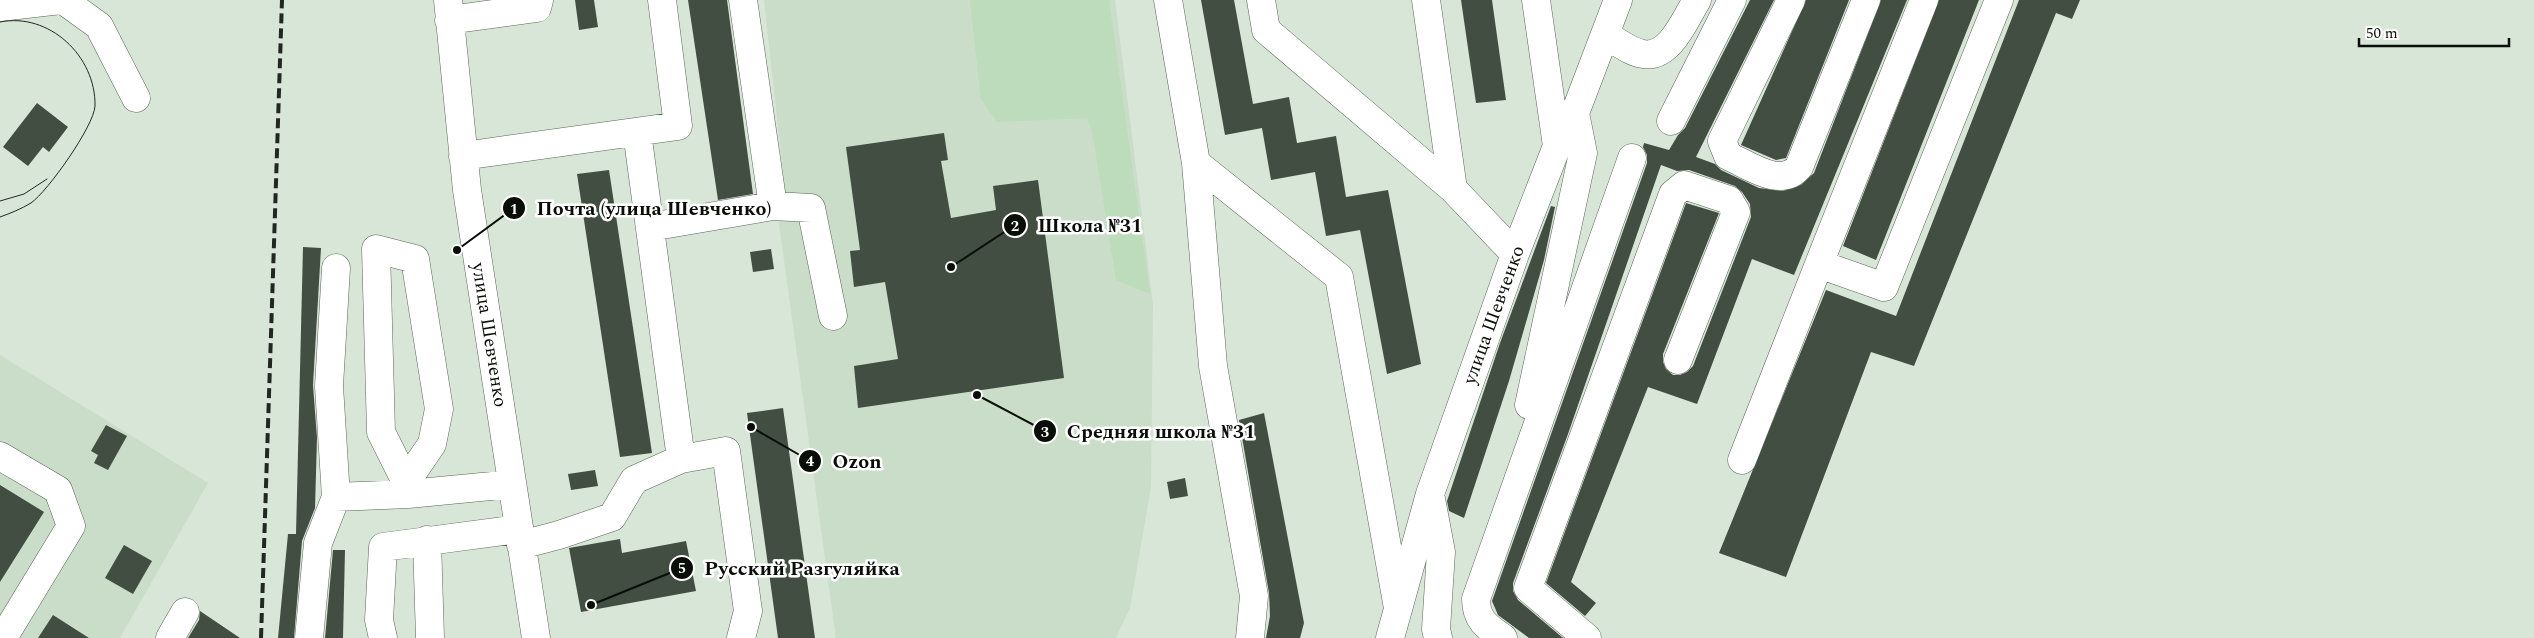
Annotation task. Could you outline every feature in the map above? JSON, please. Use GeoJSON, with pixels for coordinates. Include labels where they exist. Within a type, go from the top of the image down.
{"type":"FeatureCollection","features":[{"type":"Feature","properties":{"kind":"street"},"geometry":{"type":"LineString","coordinates":[[0,7],[62,0],[99,26],[136,98]]}},
{"type":"Feature","properties":{"kind":"street"},"geometry":{"type":"LineString","coordinates":[[448,10],[538,8],[539,0]]}},
{"type":"Feature","properties":{"kind":"street"},"geometry":{"type":"LineString","coordinates":[[464,156],[678,126],[662,0]]}},
{"type":"Feature","properties":{"kind":"street"},"geometry":{"type":"LineString","coordinates":[[743,0],[773,206]]}},
{"type":"Feature","properties":{"kind":"street"},"geometry":{"type":"LineString","coordinates":[[1168,0],[1196,163],[1213,366],[1254,596],[1250,638]]}},
{"type":"Feature","properties":{"kind":"street"},"geometry":{"type":"LineString","coordinates":[[1261,0],[1266,30],[1453,189],[1515,254]]}},
{"type":"Feature","properties":{"kind":"street"},"geometry":{"type":"LineString","coordinates":[[1426,0],[1453,189]]}},
{"type":"Feature","properties":{"kind":"street"},"geometry":{"type":"LineString","coordinates":[[1536,0],[1557,146]]}},
{"type":"Feature","properties":{"kind":"street","name":"улица Шевченко"},"geometry":{"type":"LineString","coordinates":[[1390,638],[1430,494],[1515,254],[1557,146],[1575,114],[1618,0]]}},
{"type":"Feature","properties":{"kind":"street"},"geometry":{"type":"LineString","coordinates":[[1605,35],[1633,51],[1652,55],[1666,48],[1697,0]]}},
{"type":"Feature","properties":{"kind":"street"},"geometry":{"type":"LineString","coordinates":[[1671,121],[1732,0]]}},
{"type":"Feature","properties":{"kind":"street"},"geometry":{"type":"LineString","coordinates":[[1791,0],[1722,141],[1728,156],[1777,178],[1792,175],[1799,167],[1866,0]]}},
{"type":"Feature","properties":{"kind":"street"},"geometry":{"type":"LineString","coordinates":[[1742,460],[1924,0]]}},
{"type":"Feature","properties":{"kind":"street"},"geometry":{"type":"LineString","coordinates":[[1819,264],[1884,287],[1999,0]]}},
{"type":"Feature","properties":{"kind":"street","name":"улица Шевченко"},"geometry":{"type":"LineString","coordinates":[[448,10],[468,199],[536,638]]}},
{"type":"Feature","properties":{"kind":"street"},"geometry":{"type":"LineString","coordinates":[[1510,500],[1583,153],[1575,114]]}},
{"type":"Feature","properties":{"kind":"street"},"geometry":{"type":"LineString","coordinates":[[637,132],[681,458]]}},
{"type":"Feature","properties":{"kind":"street"},"geometry":{"type":"LineString","coordinates":[[1503,638],[1480,619],[1476,611],[1476,599],[1632,158]]}},
{"type":"Feature","properties":{"kind":"street"},"geometry":{"type":"LineString","coordinates":[[1196,163],[1339,277],[1398,608]]}},
{"type":"Feature","properties":{"kind":"street"},"geometry":{"type":"LineString","coordinates":[[1587,638],[1528,588],[1673,194],[1684,185],[1729,200],[1736,212],[1678,360]]}},
{"type":"Feature","properties":{"kind":"street"},"geometry":{"type":"LineString","coordinates":[[650,227],[773,206],[811,208],[833,316]]}},
{"type":"Feature","properties":{"kind":"street"},"geometry":{"type":"LineString","coordinates":[[376,249],[415,260],[439,409],[432,444],[407,488],[381,432],[376,249]]}},
{"type":"Feature","properties":{"kind":"street"},"geometry":{"type":"LineString","coordinates":[[309,638],[318,543],[336,497],[329,386],[336,268]]}},
{"type":"Feature","properties":{"kind":"street"},"geometry":{"type":"LineString","coordinates":[[383,638],[379,620],[383,547],[427,540],[559,535],[612,517],[634,480],[681,458],[726,451],[748,611],[741,638]]}},
{"type":"Feature","properties":{"kind":"street"},"geometry":{"type":"LineString","coordinates":[[0,456],[58,490],[71,526],[3,638]]}},
{"type":"Feature","properties":{"kind":"street"},"geometry":{"type":"LineString","coordinates":[[336,497],[407,488],[512,484]]}},
{"type":"Feature","properties":{"kind":"street"},"geometry":{"type":"LineString","coordinates":[[1430,494],[1441,552],[1436,629],[1438,638]]}},
{"type":"Feature","properties":{"kind":"street"},"geometry":{"type":"LineString","coordinates":[[427,540],[430,638]]}},
{"type":"Feature","properties":{"kind":"street"},"geometry":{"type":"LineString","coordinates":[[170,638],[185,612]]}},
{"type":"Feature","properties":{"kind":"shaded area"},"geometry":{"type":"Polygon","coordinates":[[[764,0],[1115,0],[1153,304],[1151,487],[1130,608],[1116,638],[836,638],[779,224],[786,199],[764,0]]]}},
{"type":"Feature","properties":{"kind":"shaded area"},"geometry":{"type":"Polygon","coordinates":[[[970,0],[1109,0],[1150,294],[1116,280],[1092,130],[1087,118],[997,122],[981,99],[970,0]]]}},
{"type":"Feature","properties":{"kind":"shaded area"},"geometry":{"type":"Polygon","coordinates":[[[0,355],[208,483],[120,638],[0,638],[0,355]]]}},
{"type":"Feature","properties":{"kind":"building"},"geometry":{"type":"Polygon","coordinates":[[[575,0],[594,0],[598,27],[579,30],[575,0]]]}},
{"type":"Feature","properties":{"kind":"building"},"geometry":{"type":"Polygon","coordinates":[[[688,0],[727,0],[753,194],[718,200],[688,0]]]}},
{"type":"Feature","properties":{"kind":"building"},"geometry":{"type":"Polygon","coordinates":[[[1201,0],[1234,0],[1253,104],[1289,97],[1297,143],[1336,136],[1346,197],[1388,190],[1421,364],[1387,374],[1360,230],[1326,236],[1315,172],[1271,180],[1262,128],[1225,135],[1201,0]]]}},
{"type":"Feature","properties":{"kind":"building"},"geometry":{"type":"Polygon","coordinates":[[[1461,0],[1492,0],[1506,100],[1476,103],[1461,0]]]}},
{"type":"Feature","properties":{"kind":"building"},"geometry":{"type":"Polygon","coordinates":[[[1750,0],[1774,0],[1696,157],[1715,164],[1721,170],[1759,188],[1783,191],[1801,185],[1814,173],[1881,0],[1907,0],[1794,275],[1752,259],[1697,404],[1648,387],[1571,582],[1596,603],[1585,616],[1546,583],[1686,203],[1719,213],[1663,354],[1663,362],[1666,369],[1673,375],[1687,372],[1693,366],[1751,217],[1750,204],[1742,192],[1735,186],[1689,170],[1677,171],[1661,165],[1568,434],[1513,583],[1513,591],[1518,600],[1563,638],[1529,638],[1498,615],[1492,601],[1647,163],[1647,155],[1643,147],[1644,143],[1669,150],[1678,135],[1685,128],[1750,0]]]}},
{"type":"Feature","properties":{"kind":"building"},"geometry":{"type":"Polygon","coordinates":[[[1806,0],[1849,0],[1786,158],[1776,160],[1741,145],[1806,0]]]}},
{"type":"Feature","properties":{"kind":"building"},"geometry":{"type":"Polygon","coordinates":[[[1939,0],[1979,0],[1876,260],[1843,246],[1939,0]]]}},
{"type":"Feature","properties":{"kind":"building"},"geometry":{"type":"Polygon","coordinates":[[[2019,0],[2080,0],[2072,19],[2056,13],[1914,366],[1871,352],[1786,577],[1719,553],[1826,290],[1896,316],[2019,0]]]}},
{"type":"Feature","properties":{"kind":"building"},"geometry":{"type":"Polygon","coordinates":[[[37,103],[68,127],[49,152],[43,147],[28,166],[3,147],[37,103]]]}},
{"type":"Feature","properties":{"kind":"building"},"geometry":{"type":"Polygon","coordinates":[[[944,133],[948,160],[941,161],[951,218],[996,210],[993,186],[1038,180],[1064,378],[858,408],[854,366],[898,359],[885,282],[854,287],[850,251],[860,250],[846,147],[944,133]]]}},
{"type":"Feature","properties":{"kind":"building"},"geometry":{"type":"Polygon","coordinates":[[[609,170],[652,453],[620,457],[577,174],[609,170]]]}},
{"type":"Feature","properties":{"kind":"building"},"geometry":{"type":"Polygon","coordinates":[[[1551,206],[1555,207],[1544,260],[1509,381],[1464,518],[1449,511],[1447,501],[1500,343],[1551,206]]]}},
{"type":"Feature","properties":{"kind":"building"},"geometry":{"type":"Polygon","coordinates":[[[303,247],[321,248],[313,385],[317,438],[315,508],[302,541],[294,638],[278,638],[288,534],[296,534],[303,247]]]}},
{"type":"Feature","properties":{"kind":"building"},"geometry":{"type":"Polygon","coordinates":[[[771,249],[774,269],[753,272],[750,252],[771,249]]]}},
{"type":"Feature","properties":{"kind":"building"},"geometry":{"type":"Polygon","coordinates":[[[783,408],[815,638],[778,638],[747,413],[783,408]]]}},
{"type":"Feature","properties":{"kind":"building"},"geometry":{"type":"Polygon","coordinates":[[[1264,413],[1304,623],[1300,638],[1266,638],[1270,616],[1269,593],[1239,420],[1264,413]]]}},
{"type":"Feature","properties":{"kind":"building"},"geometry":{"type":"Polygon","coordinates":[[[106,425],[127,436],[108,470],[94,463],[98,455],[91,451],[106,425]]]}},
{"type":"Feature","properties":{"kind":"building"},"geometry":{"type":"Polygon","coordinates":[[[595,470],[598,486],[571,490],[568,474],[595,470]]]}},
{"type":"Feature","properties":{"kind":"building"},"geometry":{"type":"Polygon","coordinates":[[[1185,478],[1188,496],[1170,499],[1167,482],[1185,478]]]}},
{"type":"Feature","properties":{"kind":"building"},"geometry":{"type":"Polygon","coordinates":[[[0,485],[44,512],[0,582],[0,485]]]}},
{"type":"Feature","properties":{"kind":"building"},"geometry":{"type":"Polygon","coordinates":[[[620,539],[622,553],[686,541],[696,591],[581,612],[569,548],[620,539]]]}},
{"type":"Feature","properties":{"kind":"building"},"geometry":{"type":"Polygon","coordinates":[[[124,545],[152,561],[133,594],[105,578],[124,545]]]}},
{"type":"Feature","properties":{"kind":"building"},"geometry":{"type":"Polygon","coordinates":[[[333,550],[345,550],[343,638],[325,638],[333,550]]]}},
{"type":"Feature","properties":{"kind":"building"},"geometry":{"type":"Polygon","coordinates":[[[200,611],[240,638],[188,638],[199,620],[200,611]]]}},
{"type":"Feature","properties":{"kind":"building"},"geometry":{"type":"Polygon","coordinates":[[[53,615],[89,638],[38,638],[53,615]]]}},
{"type":"Feature","properties":{"kind":"tram line"},"geometry":{"type":"LineString","coordinates":[[0,22],[18,21],[36,24],[52,31],[66,41],[78,55],[87,70],[93,88],[95,106],[93,115],[79,142],[48,186],[31,203],[0,217]]}},
{"type":"Feature","properties":{"kind":"tram line"},"geometry":{"type":"LineString","coordinates":[[0,201],[24,194],[47,179]]}},
{"type":"Feature","properties":{"kind":"railway"},"geometry":{"type":"LineString","coordinates":[[261,638],[282,0]]}},
{"type":"Feature","properties":{"kind":"place","name":"Почта (улица Шевченко)"},"geometry":{"type":"Point","coordinates":[457,250]}},
{"type":"Feature","properties":{"kind":"place","name":"Школа №31"},"geometry":{"type":"Point","coordinates":[951,267]}},
{"type":"Feature","properties":{"kind":"place","name":"Средняя школа №31"},"geometry":{"type":"Point","coordinates":[977,395]}},
{"type":"Feature","properties":{"kind":"place","name":"Ozon"},"geometry":{"type":"Point","coordinates":[751,427]}},
{"type":"Feature","properties":{"kind":"place","name":"Русский Разгуляйка"},"geometry":{"type":"Point","coordinates":[591,605]}}]}
